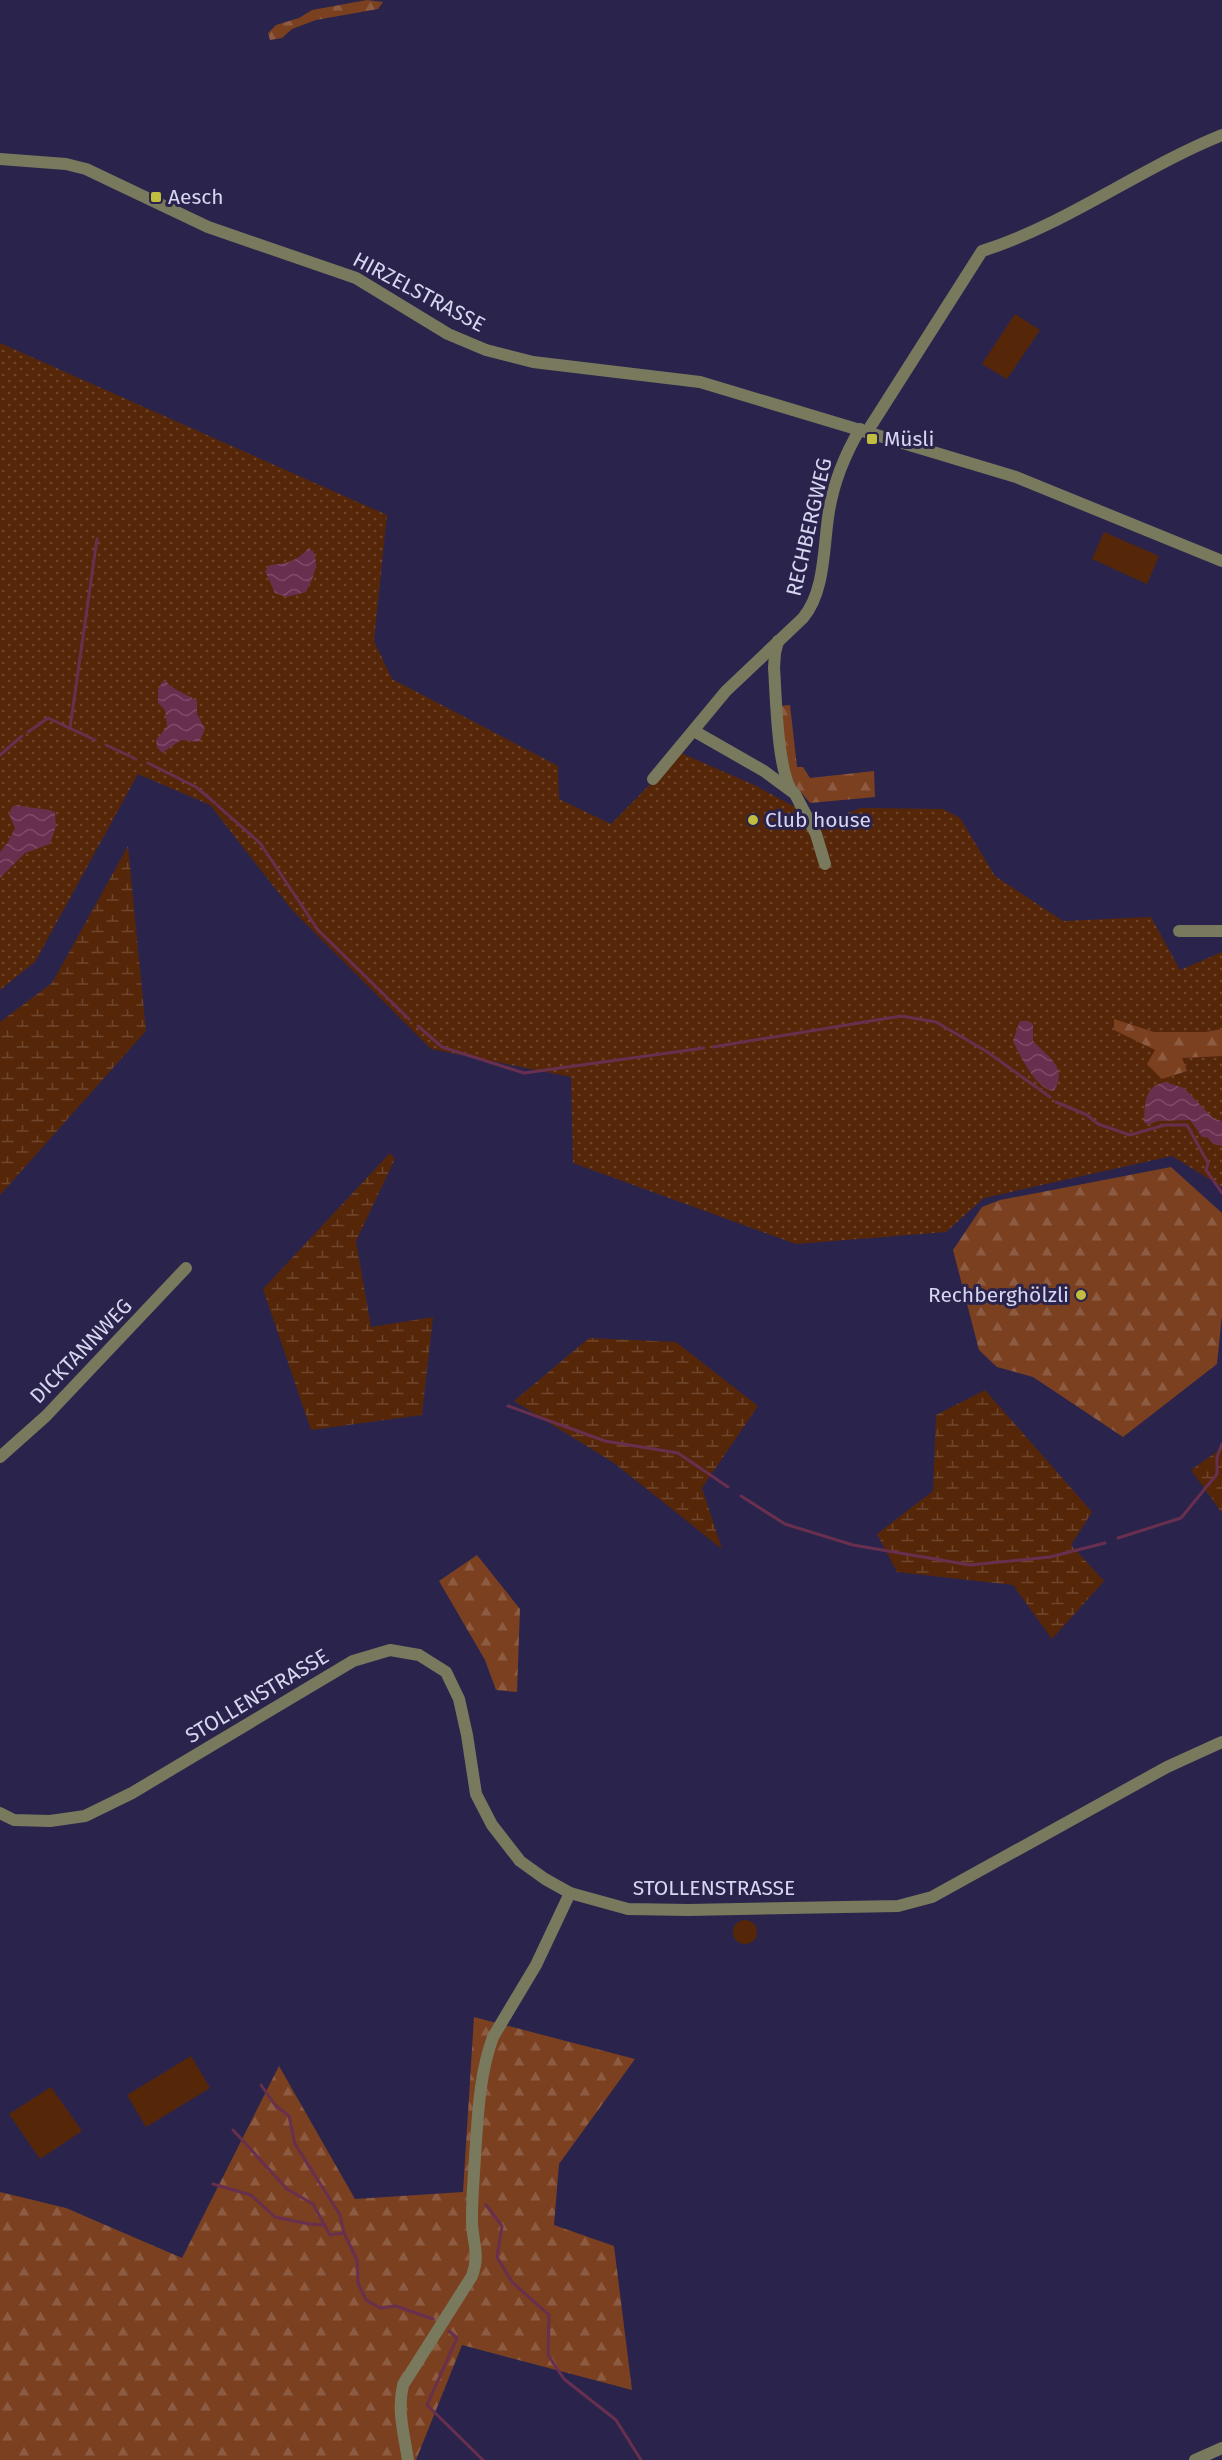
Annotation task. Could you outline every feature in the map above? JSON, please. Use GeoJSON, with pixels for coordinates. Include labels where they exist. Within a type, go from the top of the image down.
{"type":"FeatureCollection","features":[{"type":"Feature","properties":{"kind":"street","name":"RECHBERGWEG"},"geometry":{"type":"LineString","coordinates":[[652,779],[726,691],[813,606],[818,589],[829,510],[839,469],[982,251],[1009,242],[1070,213],[1188,149],[1222,135]]}},
{"type":"Feature","properties":{"kind":"street","name":"HIRZELSTRASSE"},"geometry":{"type":"LineString","coordinates":[[0,159],[66,164],[86,168],[208,227],[356,278],[448,334],[486,350],[533,362],[700,382],[1026,480],[1222,561]]}},
{"type":"Feature","properties":{"kind":"street"},"geometry":{"type":"LineString","coordinates":[[779,640],[774,653],[774,668],[782,767],[791,791]]}},
{"type":"Feature","properties":{"kind":"street"},"geometry":{"type":"LineString","coordinates":[[694,731],[764,771],[795,794],[816,834],[825,864]]}},
{"type":"Feature","properties":{"kind":"street"},"geometry":{"type":"LineString","coordinates":[[1179,931],[1222,931]]}},
{"type":"Feature","properties":{"kind":"street","name":"DICKTANNWEG"},"geometry":{"type":"LineString","coordinates":[[0,1456],[46,1416],[186,1268]]}},
{"type":"Feature","properties":{"kind":"street","name":"STOLLENSTRASSE"},"geometry":{"type":"LineString","coordinates":[[0,1813],[14,1820],[26,1821],[50,1821],[85,1816],[132,1793],[353,1661],[390,1650],[419,1655],[446,1672],[459,1699],[476,1794],[492,1825],[520,1861],[570,1893],[628,1909],[898,1906],[932,1897],[1167,1767],[1222,1742]]}},
{"type":"Feature","properties":{"kind":"street"},"geometry":{"type":"LineString","coordinates":[[408,2460],[399,2401],[403,2385],[472,2276],[477,2262],[471,2221],[472,2199],[478,2112],[488,2052],[493,2037],[544,1949],[570,1893]]}},
{"type":"Feature","properties":{"kind":"street"},"geometry":{"type":"LineString","coordinates":[[1195,2460],[1222,2448]]}},
{"type":"Feature","properties":{"kind":"green space"},"geometry":{"type":"Polygon","coordinates":[[[367,0],[383,2],[378,9],[316,20],[292,29],[282,38],[270,40],[268,33],[276,25],[299,18],[312,10],[367,0]]]}},
{"type":"Feature","properties":{"kind":"green space"},"geometry":{"type":"Polygon","coordinates":[[[1015,314],[1040,330],[1007,379],[982,364],[1015,314]]]}},
{"type":"Feature","properties":{"kind":"green space"},"geometry":{"type":"Polygon","coordinates":[[[0,343],[387,515],[374,641],[392,679],[558,766],[559,799],[611,824],[681,753],[754,785],[823,822],[861,808],[943,809],[960,818],[995,876],[1063,921],[1151,917],[1180,970],[1222,952],[1222,1187],[1172,1156],[984,1198],[946,1232],[796,1244],[573,1163],[571,1077],[431,1049],[292,910],[210,805],[138,774],[35,962],[0,990],[0,343]]]}},
{"type":"Feature","properties":{"kind":"green space"},"geometry":{"type":"Polygon","coordinates":[[[1104,532],[1159,556],[1147,584],[1092,559],[1104,532]]]}},
{"type":"Feature","properties":{"kind":"green space"},"geometry":{"type":"Polygon","coordinates":[[[790,705],[797,767],[803,767],[810,778],[874,771],[875,797],[810,803],[794,784],[786,767],[780,706],[790,705]]]}},
{"type":"Feature","properties":{"kind":"green space"},"geometry":{"type":"Polygon","coordinates":[[[128,846],[146,1031],[0,1195],[0,1022],[52,983],[128,846]]]}},
{"type":"Feature","properties":{"kind":"green space"},"geometry":{"type":"Polygon","coordinates":[[[1114,1019],[1154,1032],[1205,1032],[1222,1029],[1222,1056],[1182,1058],[1187,1071],[1162,1079],[1147,1064],[1155,1050],[1114,1030],[1114,1019]]]}},
{"type":"Feature","properties":{"kind":"green space"},"geometry":{"type":"Polygon","coordinates":[[[390,1153],[395,1159],[356,1241],[371,1327],[433,1317],[422,1415],[311,1430],[263,1289],[390,1153]]]}},
{"type":"Feature","properties":{"kind":"green space"},"geometry":{"type":"Polygon","coordinates":[[[1171,1167],[1222,1213],[1222,1315],[1217,1364],[1123,1437],[1033,1377],[997,1367],[979,1350],[953,1250],[982,1207],[1000,1200],[1171,1167]]]}},
{"type":"Feature","properties":{"kind":"green space"},"geometry":{"type":"Polygon","coordinates":[[[589,1338],[676,1342],[758,1406],[702,1488],[722,1549],[614,1463],[514,1401],[589,1338]]]}},
{"type":"Feature","properties":{"kind":"green space"},"geometry":{"type":"Polygon","coordinates":[[[985,1390],[1092,1512],[1071,1545],[1104,1581],[1052,1639],[1013,1585],[897,1572],[877,1534],[933,1491],[936,1415],[985,1390]]]}},
{"type":"Feature","properties":{"kind":"green space"},"geometry":{"type":"Polygon","coordinates":[[[1222,1448],[1222,1513],[1191,1470],[1222,1448]]]}},
{"type":"Feature","properties":{"kind":"green space"},"geometry":{"type":"Polygon","coordinates":[[[477,1555],[520,1609],[517,1692],[496,1690],[485,1660],[439,1581],[477,1555]]]}},
{"type":"Feature","properties":{"kind":"green space"},"geometry":{"type":"Polygon","coordinates":[[[745,1920],[754,1923],[757,1932],[754,1941],[745,1944],[736,1941],[733,1932],[736,1923],[745,1920]]]}},
{"type":"Feature","properties":{"kind":"green space"},"geometry":{"type":"Polygon","coordinates":[[[474,2017],[635,2059],[559,2164],[554,2225],[614,2246],[632,2390],[462,2345],[416,2460],[0,2460],[0,2192],[66,2208],[182,2258],[279,2066],[355,2199],[463,2192],[474,2017]]]}},
{"type":"Feature","properties":{"kind":"green space"},"geometry":{"type":"Polygon","coordinates":[[[191,2056],[210,2088],[146,2127],[127,2095],[191,2056]]]}},
{"type":"Feature","properties":{"kind":"green space"},"geometry":{"type":"Polygon","coordinates":[[[51,2087],[82,2131],[40,2159],[9,2114],[51,2087]]]}},
{"type":"Feature","properties":{"kind":"water"},"geometry":{"type":"Polygon","coordinates":[[[308,549],[313,551],[316,566],[306,592],[287,597],[275,593],[265,571],[270,565],[286,563],[308,549]]]}},
{"type":"Feature","properties":{"kind":"water"},"geometry":{"type":"Polygon","coordinates":[[[166,681],[197,701],[197,714],[205,729],[199,742],[181,740],[162,753],[157,747],[156,740],[167,727],[165,710],[158,703],[158,690],[162,682],[166,681]]]}},
{"type":"Feature","properties":{"kind":"water"},"geometry":{"type":"Polygon","coordinates":[[[18,805],[55,812],[56,826],[50,844],[25,853],[0,878],[0,852],[15,828],[9,814],[12,807],[18,805]]]}},
{"type":"Feature","properties":{"kind":"water"},"geometry":{"type":"Polygon","coordinates":[[[1020,1021],[1033,1024],[1033,1041],[1058,1069],[1058,1083],[1054,1091],[1041,1085],[1035,1078],[1013,1041],[1020,1021]]]}},
{"type":"Feature","properties":{"kind":"water"},"geometry":{"type":"Polygon","coordinates":[[[1165,1082],[1184,1088],[1214,1119],[1222,1121],[1222,1146],[1213,1144],[1208,1138],[1202,1137],[1190,1120],[1158,1121],[1148,1125],[1144,1122],[1149,1092],[1153,1087],[1165,1082]]]}},
{"type":"Feature","properties":{"kind":"waterway"},"geometry":{"type":"LineString","coordinates":[[70,728],[97,539]]}},
{"type":"Feature","properties":{"kind":"waterway"},"geometry":{"type":"LineString","coordinates":[[28,732],[48,718],[95,740]]}},
{"type":"Feature","properties":{"kind":"waterway"},"geometry":{"type":"LineString","coordinates":[[0,755],[22,736]]}},
{"type":"Feature","properties":{"kind":"waterway"},"geometry":{"type":"LineString","coordinates":[[106,745],[136,759]]}},
{"type":"Feature","properties":{"kind":"waterway"},"geometry":{"type":"LineString","coordinates":[[148,763],[196,787],[215,803]]}},
{"type":"Feature","properties":{"kind":"waterway"},"geometry":{"type":"LineString","coordinates":[[217,805],[260,843],[318,930],[409,1019]]}},
{"type":"Feature","properties":{"kind":"waterway"},"geometry":{"type":"LineString","coordinates":[[713,1047],[901,1016],[936,1022],[986,1051],[1050,1097]]}},
{"type":"Feature","properties":{"kind":"waterway"},"geometry":{"type":"LineString","coordinates":[[418,1026],[442,1047],[524,1073],[704,1048]]}},
{"type":"Feature","properties":{"kind":"waterway"},"geometry":{"type":"LineString","coordinates":[[1056,1102],[1087,1115],[1098,1124],[1130,1135],[1165,1125],[1187,1125],[1208,1163],[1206,1170],[1222,1193]]}},
{"type":"Feature","properties":{"kind":"waterway"},"geometry":{"type":"LineString","coordinates":[[508,1406],[605,1441],[678,1453],[728,1487]]}},
{"type":"Feature","properties":{"kind":"waterway"},"geometry":{"type":"LineString","coordinates":[[1118,1538],[1181,1518],[1217,1474],[1217,1457],[1222,1444]]}},
{"type":"Feature","properties":{"kind":"waterway"},"geometry":{"type":"LineString","coordinates":[[741,1496],[785,1524],[853,1545],[970,1565],[1050,1557],[1105,1543]]}},
{"type":"Feature","properties":{"kind":"waterway"},"geometry":{"type":"LineString","coordinates":[[261,2085],[275,2105],[289,2116],[295,2144],[340,2215],[344,2233]]}},
{"type":"Feature","properties":{"kind":"waterway"},"geometry":{"type":"LineString","coordinates":[[233,2130],[287,2189],[313,2204],[330,2235],[344,2233],[357,2260],[358,2283],[366,2300],[380,2308],[396,2306],[433,2319]]}},
{"type":"Feature","properties":{"kind":"waterway"},"geometry":{"type":"LineString","coordinates":[[213,2184],[251,2195],[275,2217],[325,2225]]}},
{"type":"Feature","properties":{"kind":"waterway"},"geometry":{"type":"LineString","coordinates":[[486,2205],[502,2226],[497,2257],[512,2282],[549,2315],[548,2355],[564,2379],[616,2420],[641,2460]]}},
{"type":"Feature","properties":{"kind":"waterway"},"geometry":{"type":"LineString","coordinates":[[449,2331],[457,2338],[427,2405],[483,2460]]}},
{"type":"Feature","properties":{"kind":"place","name":"Aesch"},"geometry":{"type":"Point","coordinates":[156,197]}},
{"type":"Feature","properties":{"kind":"place","name":"Müsli"},"geometry":{"type":"Point","coordinates":[872,439]}},
{"type":"Feature","properties":{"kind":"place","name":"Club house"},"geometry":{"type":"Point","coordinates":[753,820]}},
{"type":"Feature","properties":{"kind":"place","name":"Rechberghölzli"},"geometry":{"type":"Point","coordinates":[1081,1295]}}]}
